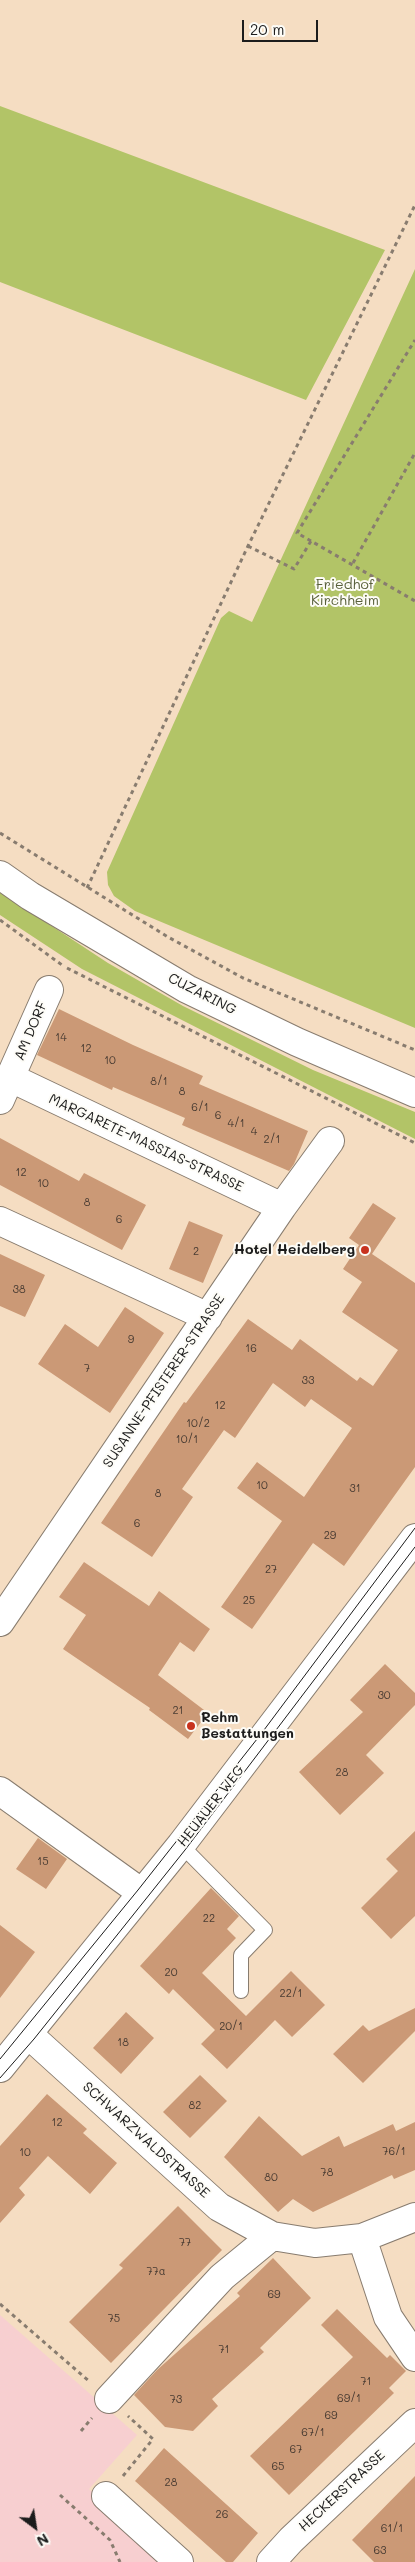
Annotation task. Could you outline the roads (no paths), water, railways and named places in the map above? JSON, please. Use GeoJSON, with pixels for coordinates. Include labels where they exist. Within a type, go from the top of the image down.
{"type":"FeatureCollection","features":[{"type":"Feature","properties":{"kind":"street","name":"CUZARING"},"geometry":{"type":"LineString","coordinates":[[0,875],[30,896],[187,989],[297,1042],[415,1093]]}},
{"type":"Feature","properties":{"kind":"street","name":"AM DORF"},"geometry":{"type":"LineString","coordinates":[[5,1089],[49,990]]}},
{"type":"Feature","properties":{"kind":"street","name":"MARGARETE-MASSIAS-STRASSE"},"geometry":{"type":"LineString","coordinates":[[5,1089],[282,1207]]}},
{"type":"Feature","properties":{"kind":"street","name":"SUSANNE-PFISTERER-STRASSE"},"geometry":{"type":"LineString","coordinates":[[0,1622],[282,1207],[330,1141]]}},
{"type":"Feature","properties":{"kind":"street"},"geometry":{"type":"LineString","coordinates":[[0,1222],[208,1317]]}},
{"type":"Feature","properties":{"kind":"street","name":"HEUAUER WEG"},"geometry":{"type":"LineString","coordinates":[[0,2068],[180,1845],[415,1539]]}},
{"type":"Feature","properties":{"kind":"street"},"geometry":{"type":"LineString","coordinates":[[0,1791],[142,1893]]}},
{"type":"Feature","properties":{"kind":"street","name":"SCHWARZWALDSTRASSE"},"geometry":{"type":"LineString","coordinates":[[28,2034],[219,2207],[272,2236],[315,2243],[362,2238],[415,2217]]}},
{"type":"Feature","properties":{"kind":"street"},"geometry":{"type":"LineString","coordinates":[[109,2399],[222,2277],[272,2236]]}},
{"type":"Feature","properties":{"kind":"street"},"geometry":{"type":"LineString","coordinates":[[362,2238],[388,2317],[415,2357]]}},
{"type":"Feature","properties":{"kind":"street","name":"HECKERSTRASSE"},"geometry":{"type":"LineString","coordinates":[[271,2562],[291,2540],[415,2422]]}},
{"type":"Feature","properties":{"kind":"street"},"geometry":{"type":"LineString","coordinates":[[106,2496],[179,2562]]}},
{"type":"Feature","properties":{"kind":"lane"},"geometry":{"type":"LineString","coordinates":[[180,1845],[266,1930],[242,1955],[241,1991]]}},
{"type":"Feature","properties":{"kind":"tram line"},"geometry":{"type":"LineString","coordinates":[[0,2059],[138,1890],[261,1734],[415,1528]]}},
{"type":"Feature","properties":{"kind":"tram line"},"geometry":{"type":"LineString","coordinates":[[0,2078],[34,2039],[185,1850],[415,1547]]}},
{"type":"Feature","properties":{"kind":"place","name":"Hotel Heidelberg"},"geometry":{"type":"Point","coordinates":[365,1250]}},
{"type":"Feature","properties":{"kind":"place","name":"Rehm Bestattungen"},"geometry":{"type":"Point","coordinates":[191,1726]}},
{"type":"Feature","properties":{"kind":"park label","name":"Friedhof Kirchheim"},"geometry":{"type":"Point","coordinates":[345,594]}}]}
